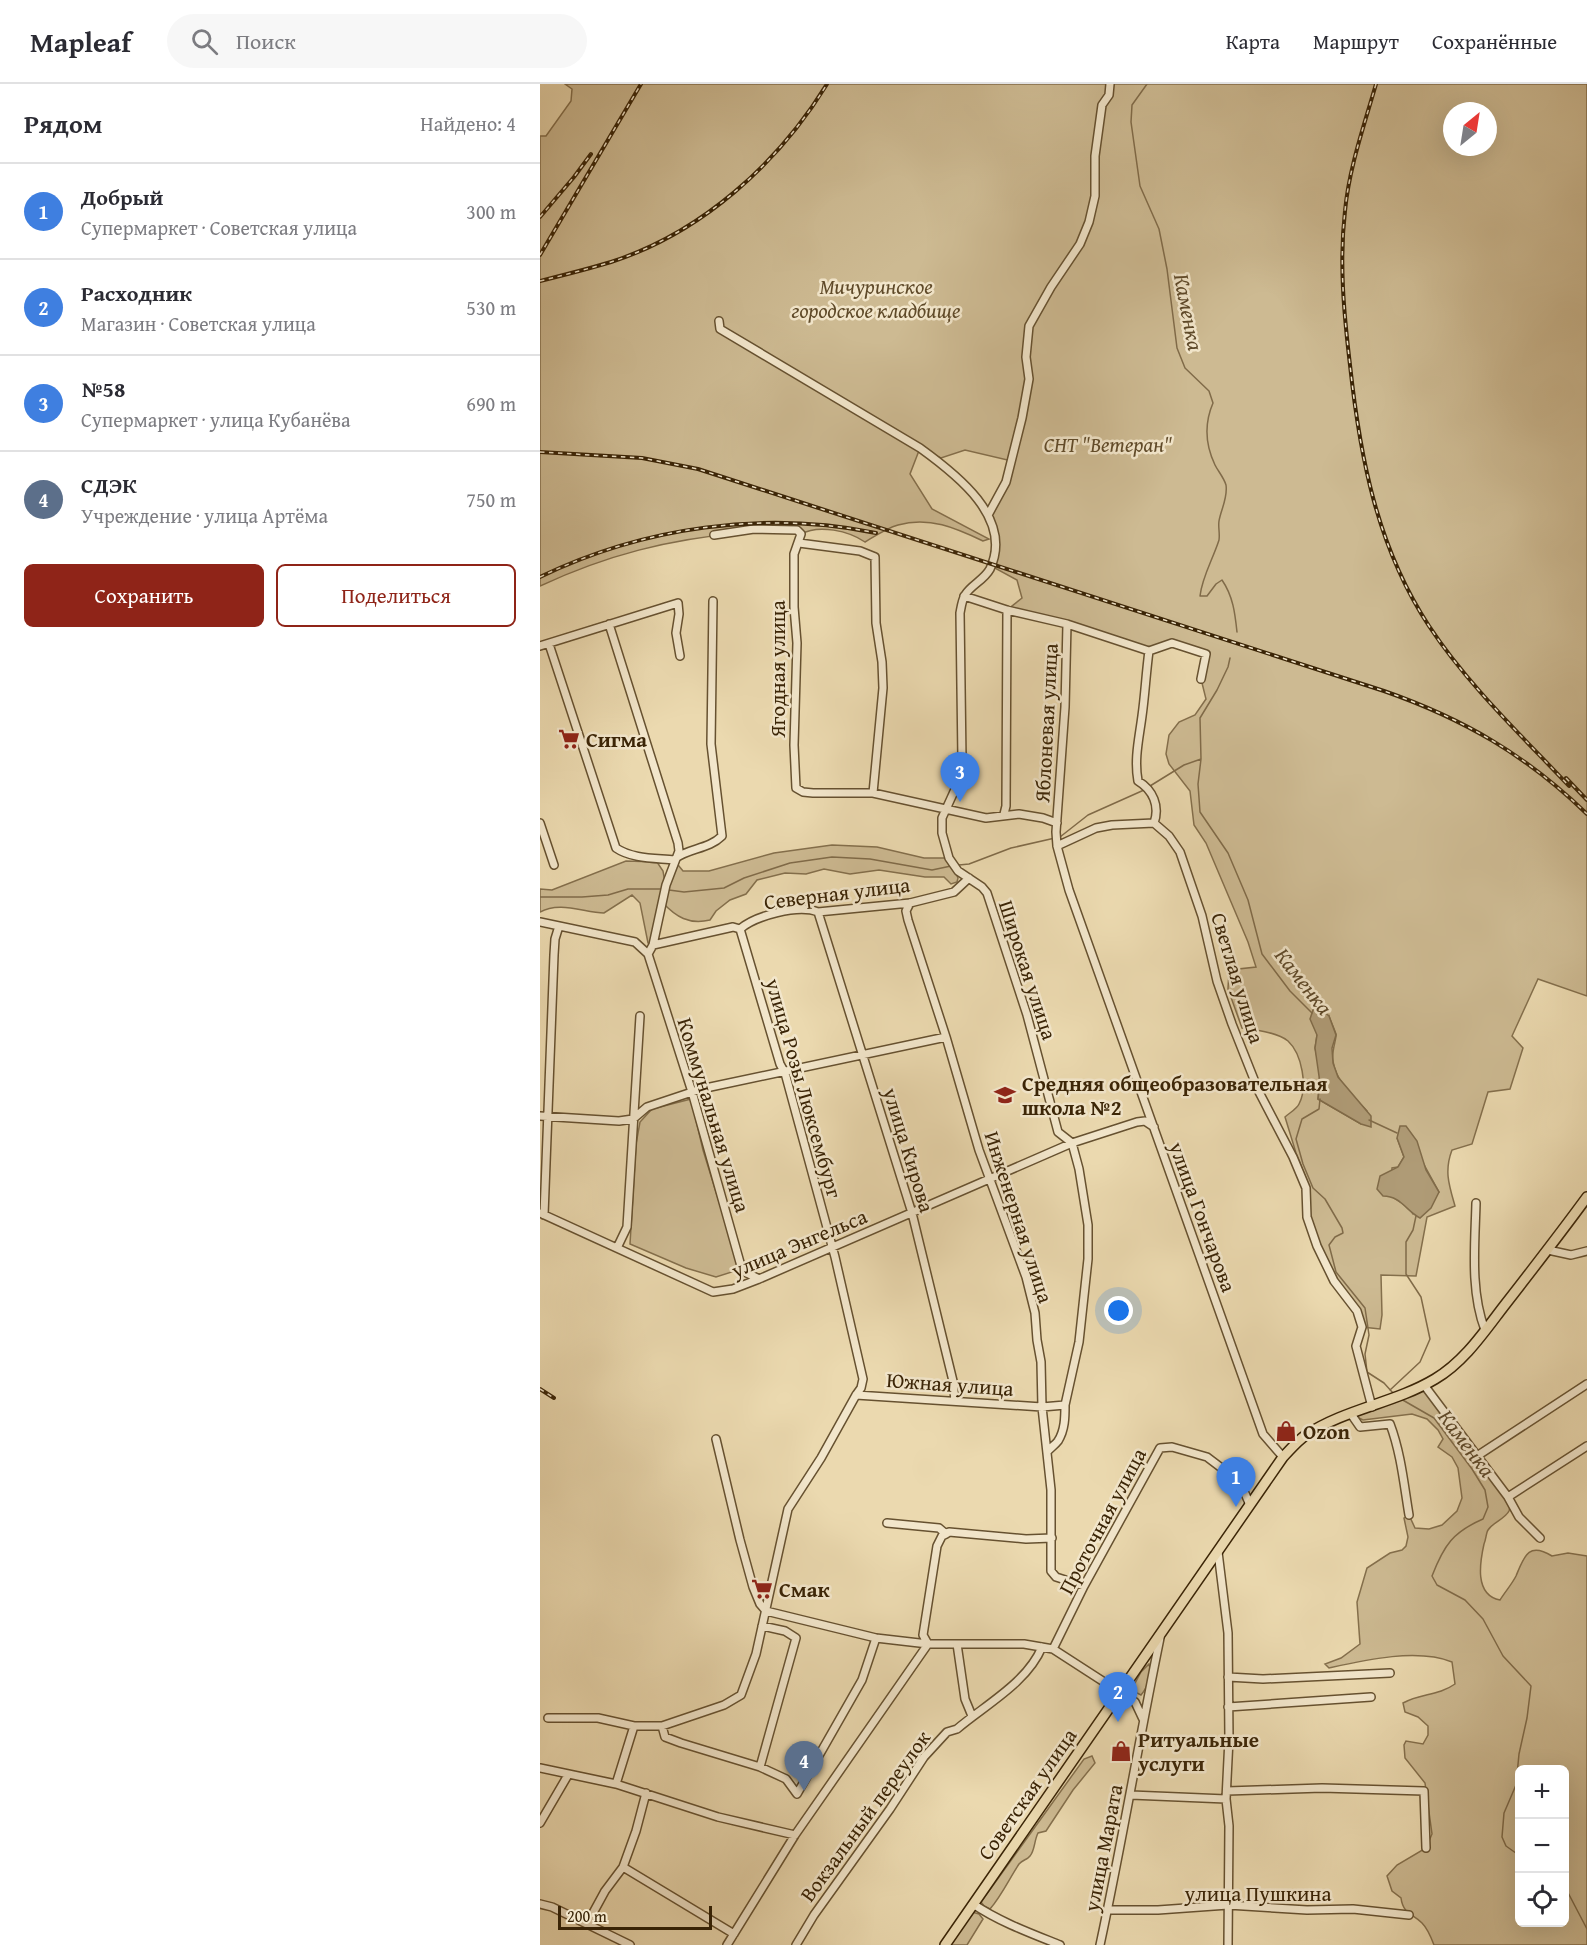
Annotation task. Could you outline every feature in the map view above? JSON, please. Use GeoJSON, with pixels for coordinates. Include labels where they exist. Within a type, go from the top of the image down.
{"type":"FeatureCollection","features":[{"type":"Feature","properties":{"kind":"main road","name":"Советская улица"},"geometry":{"type":"LineString","coordinates":[[945,1945],[1283,1457],[1304,1437],[1351,1414],[1390,1401],[1424,1385],[1446,1371],[1468,1351],[1587,1197]]}},
{"type":"Feature","properties":{"kind":"street"},"geometry":{"type":"LineString","coordinates":[[988,515],[1006,482],[1022,418],[1029,380],[1026,357],[1029,326],[1051,287],[1080,244],[1089,222],[1095,196],[1095,156],[1102,105],[1109,95],[1110,84]]}},
{"type":"Feature","properties":{"kind":"street"},"geometry":{"type":"LineString","coordinates":[[719,321],[720,329],[920,448],[951,470],[970,489],[988,515],[997,545],[987,574],[964,596],[960,613],[962,760],[957,785],[946,809]]}},
{"type":"Feature","properties":{"kind":"street"},"geometry":{"type":"LineString","coordinates":[[714,535],[754,529],[797,530],[801,534],[799,543],[860,551],[875,557],[876,623],[883,688],[873,794],[986,818],[1004,814],[1034,816],[1057,823]]}},
{"type":"Feature","properties":{"kind":"street","name":"Ягодная улица"},"geometry":{"type":"LineString","coordinates":[[799,543],[794,554],[798,672],[794,746],[796,788],[803,792],[873,794]]}},
{"type":"Feature","properties":{"kind":"street"},"geometry":{"type":"LineString","coordinates":[[964,596],[1007,610],[1067,624],[1149,651],[1172,644],[1206,654],[1200,679]]}},
{"type":"Feature","properties":{"kind":"street"},"geometry":{"type":"LineString","coordinates":[[549,644],[616,848],[632,855],[674,860],[684,853],[712,844],[722,836],[711,744],[713,601]]}},
{"type":"Feature","properties":{"kind":"street"},"geometry":{"type":"LineString","coordinates":[[540,646],[678,603],[680,614],[676,633],[680,656]]}},
{"type":"Feature","properties":{"kind":"street"},"geometry":{"type":"LineString","coordinates":[[1004,814],[1006,806],[1007,610]]}},
{"type":"Feature","properties":{"kind":"street"},"geometry":{"type":"LineString","coordinates":[[540,922],[635,942],[648,954],[653,945],[666,885],[679,851],[609,624]]}},
{"type":"Feature","properties":{"kind":"street","name":"Яблоневая улица"},"geometry":{"type":"LineString","coordinates":[[1057,839],[1065,707],[1067,624]]}},
{"type":"Feature","properties":{"kind":"street"},"geometry":{"type":"LineString","coordinates":[[1057,839],[1112,825],[1154,823],[1157,815],[1155,800],[1149,788],[1138,782],[1136,773],[1136,746],[1142,717],[1149,651]]}},
{"type":"Feature","properties":{"kind":"street","name":"Широкая улица"},"geometry":{"type":"LineString","coordinates":[[946,809],[942,818],[942,833],[950,858],[958,870],[987,893],[1026,1015],[1058,1132],[1072,1143],[1079,1169],[1088,1225],[1088,1259],[1079,1342],[1065,1405],[1065,1420],[1057,1443],[1047,1452]]}},
{"type":"Feature","properties":{"kind":"street","name":"Светлая улица"},"geometry":{"type":"LineString","coordinates":[[1154,823],[1169,836],[1180,852],[1202,916],[1217,981],[1232,1024],[1259,1092],[1293,1157],[1306,1188],[1307,1217],[1317,1246],[1334,1281],[1357,1311],[1362,1327],[1356,1346],[1372,1407]]}},
{"type":"Feature","properties":{"kind":"street"},"geometry":{"type":"LineString","coordinates":[[540,824],[554,865]]}},
{"type":"Feature","properties":{"kind":"street","name":"улица Гончарова"},"geometry":{"type":"LineString","coordinates":[[1057,839],[1069,890],[1263,1434],[1283,1457]]}},
{"type":"Feature","properties":{"kind":"street","name":"Северная улица"},"geometry":{"type":"LineString","coordinates":[[653,945],[733,927],[740,929],[750,921],[770,915],[811,909],[818,912],[910,903],[954,892],[969,878]]}},
{"type":"Feature","properties":{"kind":"street","name":"Инженерная улица"},"geometry":{"type":"LineString","coordinates":[[910,903],[906,911],[908,920],[979,1150],[1026,1277],[1035,1313],[1041,1362],[1042,1407]]}},
{"type":"Feature","properties":{"kind":"street","name":"улица Кирова"},"geometry":{"type":"LineString","coordinates":[[818,912],[912,1213],[955,1401]]}},
{"type":"Feature","properties":{"kind":"street"},"geometry":{"type":"LineString","coordinates":[[542,1214],[549,1116],[554,955],[559,926]]}},
{"type":"Feature","properties":{"kind":"street","name":"улица Розы Люксембург"},"geometry":{"type":"LineString","coordinates":[[740,929],[780,1064],[785,1073],[833,1248],[863,1379],[856,1395]]}},
{"type":"Feature","properties":{"kind":"street","name":"Коммунальная улица"},"geometry":{"type":"LineString","coordinates":[[648,954],[692,1092],[741,1266],[747,1273],[759,1279]]}},
{"type":"Feature","properties":{"kind":"street"},"geometry":{"type":"LineString","coordinates":[[617,1248],[627,1227],[640,1016]]}},
{"type":"Feature","properties":{"kind":"street"},"geometry":{"type":"LineString","coordinates":[[540,1116],[633,1119],[647,1107],[692,1092],[946,1037]]}},
{"type":"Feature","properties":{"kind":"street"},"geometry":{"type":"LineString","coordinates":[[1072,1143],[1137,1122],[1145,1121],[1154,1127]]}},
{"type":"Feature","properties":{"kind":"street","name":"улица Энгельса"},"geometry":{"type":"LineString","coordinates":[[542,1214],[713,1292],[733,1289],[759,1279],[1072,1143]]}},
{"type":"Feature","properties":{"kind":"street"},"geometry":{"type":"LineString","coordinates":[[1476,1203],[1476,1287],[1479,1314],[1485,1330]]}},
{"type":"Feature","properties":{"kind":"street"},"geometry":{"type":"LineString","coordinates":[[1548,1250],[1571,1255],[1587,1251]]}},
{"type":"Feature","properties":{"kind":"street"},"geometry":{"type":"LineString","coordinates":[[1477,1456],[1587,1384]]}},
{"type":"Feature","properties":{"kind":"street"},"geometry":{"type":"LineString","coordinates":[[1424,1385],[1508,1497],[1520,1517],[1540,1538]]}},
{"type":"Feature","properties":{"kind":"street"},"geometry":{"type":"LineString","coordinates":[[548,1718],[598,1718],[634,1726],[662,1726],[724,1705],[741,1695],[756,1654],[788,1509],[821,1458],[856,1395]]}},
{"type":"Feature","properties":{"kind":"street","name":"Южная улица"},"geometry":{"type":"LineString","coordinates":[[856,1395],[1042,1407]]}},
{"type":"Feature","properties":{"kind":"street"},"geometry":{"type":"LineString","coordinates":[[1065,1405],[1042,1407],[1051,1490],[1052,1571],[1056,1577],[1084,1586]]}},
{"type":"Feature","properties":{"kind":"street"},"geometry":{"type":"LineString","coordinates":[[1351,1414],[1360,1427],[1389,1424],[1395,1438],[1409,1515]]}},
{"type":"Feature","properties":{"kind":"street"},"geometry":{"type":"LineString","coordinates":[[716,1439],[753,1587],[760,1604],[766,1611],[876,1638],[928,1644],[1024,1644],[1053,1649],[1120,1690],[1135,1702],[1143,1719]]}},
{"type":"Feature","properties":{"kind":"street"},"geometry":{"type":"LineString","coordinates":[[1508,1497],[1587,1446]]}},
{"type":"Feature","properties":{"kind":"street","name":"Проточная улица"},"geometry":{"type":"LineString","coordinates":[[1053,1649],[1084,1586],[1160,1448],[1172,1447],[1208,1457],[1240,1482],[1250,1505]]}},
{"type":"Feature","properties":{"kind":"street"},"geometry":{"type":"LineString","coordinates":[[886,1523],[939,1528],[946,1534]]}},
{"type":"Feature","properties":{"kind":"street"},"geometry":{"type":"LineString","coordinates":[[928,1644],[923,1635],[937,1546],[942,1536],[949,1532],[1026,1539],[1052,1538]]}},
{"type":"Feature","properties":{"kind":"street"},"geometry":{"type":"LineString","coordinates":[[1218,1552],[1228,1634],[1228,1945]]}},
{"type":"Feature","properties":{"kind":"street"},"geometry":{"type":"LineString","coordinates":[[760,1767],[796,1638],[784,1631],[762,1626]]}},
{"type":"Feature","properties":{"kind":"street","name":"Советская улица"},"geometry":{"type":"LineString","coordinates":[[1137,1757],[1160,1636]]}},
{"type":"Feature","properties":{"kind":"street"},"geometry":{"type":"LineString","coordinates":[[662,1726],[665,1737],[760,1767],[786,1779],[797,1794],[862,1680],[876,1638]]}},
{"type":"Feature","properties":{"kind":"street"},"geometry":{"type":"LineString","coordinates":[[727,1945],[795,1835],[928,1644]]}},
{"type":"Feature","properties":{"kind":"street"},"geometry":{"type":"LineString","coordinates":[[957,1644],[966,1699],[972,1716]]}},
{"type":"Feature","properties":{"kind":"street","name":"Вокзальный переулок"},"geometry":{"type":"LineString","coordinates":[[796,1945],[814,1915],[890,1809],[924,1757],[947,1732],[957,1729],[1015,1683],[1038,1656],[1042,1647]]}},
{"type":"Feature","properties":{"kind":"street"},"geometry":{"type":"LineString","coordinates":[[1228,1677],[1263,1679],[1390,1673]]}},
{"type":"Feature","properties":{"kind":"street"},"geometry":{"type":"LineString","coordinates":[[1228,1707],[1371,1697]]}},
{"type":"Feature","properties":{"kind":"street"},"geometry":{"type":"LineString","coordinates":[[616,1784],[634,1726]]}},
{"type":"Feature","properties":{"kind":"street","name":"улица Марата"},"geometry":{"type":"LineString","coordinates":[[1100,1945],[1137,1757]]}},
{"type":"Feature","properties":{"kind":"street"},"geometry":{"type":"LineString","coordinates":[[540,1768],[616,1784],[718,1817],[795,1835]]}},
{"type":"Feature","properties":{"kind":"street"},"geometry":{"type":"LineString","coordinates":[[540,1823],[568,1775]]}},
{"type":"Feature","properties":{"kind":"street"},"geometry":{"type":"LineString","coordinates":[[1131,1795],[1227,1795],[1322,1788],[1424,1791],[1426,1848]]}},
{"type":"Feature","properties":{"kind":"street"},"geometry":{"type":"LineString","coordinates":[[587,1924],[605,1891],[623,1867],[646,1793]]}},
{"type":"Feature","properties":{"kind":"street"},"geometry":{"type":"LineString","coordinates":[[623,1867],[735,1934]]}},
{"type":"Feature","properties":{"kind":"street"},"geometry":{"type":"LineString","coordinates":[[540,1904],[552,1907],[630,1945]]}},
{"type":"Feature","properties":{"kind":"street"},"geometry":{"type":"LineString","coordinates":[[973,1904],[990,1916],[1060,1945]]}},
{"type":"Feature","properties":{"kind":"street","name":"улица Пушкина"},"geometry":{"type":"LineString","coordinates":[[1107,1910],[1158,1910],[1228,1905],[1307,1910],[1353,1909],[1409,1915]]}},
{"type":"Feature","properties":{"kind":"green space"},"geometry":{"type":"Polygon","coordinates":[[[565,84],[1587,84],[1587,996],[1538,979],[1512,1036],[1523,1048],[1510,1089],[1488,1092],[1472,1144],[1452,1150],[1448,1171],[1455,1206],[1427,1217],[1416,1276],[1381,1275],[1380,1329],[1362,1327],[1357,1311],[1334,1281],[1307,1217],[1307,1181],[1285,1117],[1298,1106],[1302,1097],[1303,1080],[1300,1062],[1293,1047],[1278,1035],[1242,1028],[1228,989],[1229,970],[1256,967],[1248,942],[1206,843],[1194,825],[1190,791],[1169,764],[1166,754],[1169,735],[1179,722],[1195,715],[1206,699],[1201,679],[1206,654],[1172,643],[1149,651],[1007,610],[1022,598],[1017,580],[991,566],[997,545],[988,515],[1006,482],[1012,461],[965,450],[941,458],[920,448],[910,474],[932,509],[989,539],[983,541],[952,528],[921,522],[894,526],[865,542],[842,532],[825,529],[816,529],[801,534],[780,530],[757,531],[689,539],[639,550],[590,565],[540,586],[540,136],[546,136],[571,101],[572,89],[565,84]],[[1329,1016],[1317,1035],[1315,1048],[1320,1071],[1318,1099],[1361,1124],[1367,1111],[1346,1089],[1335,1069],[1333,1057],[1336,1034],[1329,1016]],[[1397,1138],[1404,1157],[1398,1167],[1392,1168],[1391,1196],[1409,1208],[1413,1214],[1439,1192],[1422,1161],[1397,1138]]]}},
{"type":"Feature","properties":{"kind":"green space"},"geometry":{"type":"Polygon","coordinates":[[[832,845],[877,847],[924,858],[949,858],[958,878],[957,882],[951,884],[944,877],[925,877],[879,870],[850,874],[824,869],[806,874],[785,873],[757,880],[746,894],[730,900],[716,911],[710,920],[696,921],[683,918],[672,912],[662,902],[653,945],[648,943],[640,903],[632,895],[604,913],[563,907],[540,912],[540,889],[552,890],[626,861],[657,862],[663,871],[665,883],[674,860],[683,871],[709,871],[774,853],[832,845]]]}},
{"type":"Feature","properties":{"kind":"green space"},"geometry":{"type":"Polygon","coordinates":[[[691,1099],[703,1150],[738,1263],[735,1271],[716,1277],[686,1268],[630,1244],[636,1144],[640,1122],[652,1109],[691,1099]]]}},
{"type":"Feature","properties":{"kind":"green space"},"geometry":{"type":"Polygon","coordinates":[[[1424,1385],[1508,1497],[1509,1511],[1488,1530],[1482,1551],[1480,1568],[1482,1585],[1492,1597],[1500,1600],[1525,1557],[1532,1551],[1537,1550],[1552,1556],[1568,1553],[1587,1556],[1587,1945],[1434,1945],[1424,1925],[1406,1911],[1401,1898],[1392,1891],[1387,1876],[1397,1865],[1426,1848],[1432,1834],[1425,1783],[1405,1758],[1404,1745],[1406,1741],[1423,1744],[1428,1735],[1428,1726],[1418,1717],[1405,1712],[1403,1703],[1442,1691],[1455,1684],[1452,1662],[1423,1656],[1407,1656],[1375,1659],[1329,1668],[1325,1664],[1341,1658],[1360,1644],[1357,1602],[1367,1568],[1406,1546],[1408,1537],[1404,1518],[1409,1515],[1415,1528],[1429,1529],[1442,1525],[1457,1511],[1462,1498],[1458,1468],[1452,1457],[1438,1447],[1443,1439],[1427,1419],[1412,1414],[1363,1420],[1351,1414],[1424,1385]]]}},
{"type":"Feature","properties":{"kind":"green space"},"geometry":{"type":"Polygon","coordinates":[[[1149,1664],[1149,1680],[1141,1695],[1135,1692],[1133,1687],[1141,1672],[1149,1664]]]}},
{"type":"Feature","properties":{"kind":"green space"},"geometry":{"type":"Polygon","coordinates":[[[1092,1756],[1095,1763],[1073,1790],[1046,1831],[1038,1833],[1030,1856],[1019,1864],[990,1909],[984,1906],[981,1902],[1084,1759],[1092,1756]]]}},
{"type":"Feature","properties":{"kind":"green space"},"geometry":{"type":"Polygon","coordinates":[[[972,1912],[979,1914],[983,1919],[967,1945],[951,1945],[972,1912]]]}},
{"type":"Feature","properties":{"kind":"shaded area"},"geometry":{"type":"Polygon","coordinates":[[[1315,1004],[1329,1016],[1336,1035],[1332,1048],[1333,1063],[1338,1077],[1371,1116],[1371,1127],[1361,1124],[1318,1099],[1320,1083],[1315,1048],[1317,1035],[1310,1019],[1315,1004]]]}},
{"type":"Feature","properties":{"kind":"shaded area"},"geometry":{"type":"Polygon","coordinates":[[[1400,1126],[1406,1126],[1417,1141],[1426,1170],[1439,1192],[1431,1208],[1420,1218],[1394,1198],[1383,1196],[1377,1189],[1380,1176],[1398,1167],[1404,1157],[1397,1138],[1400,1126]]]}},
{"type":"Feature","properties":{"kind":"waterway","name":"Каменка"},"geometry":{"type":"LineString","coordinates":[[1147,84],[1132,105],[1131,122],[1140,186],[1159,229],[1167,269],[1177,348],[1185,368],[1209,391],[1213,403],[1207,426],[1209,449],[1226,485],[1219,521],[1219,540],[1205,575],[1200,596],[1207,596],[1222,580],[1231,598],[1237,632]]}},
{"type":"Feature","properties":{"kind":"waterway","name":"Каменка"},"geometry":{"type":"LineString","coordinates":[[1230,658],[1217,690],[1200,718],[1201,759],[1198,784],[1200,812],[1228,853],[1248,900],[1262,954],[1290,991],[1312,1013]]}},
{"type":"Feature","properties":{"kind":"waterway"},"geometry":{"type":"LineString","coordinates":[[1150,786],[1184,765],[1201,759]]}},
{"type":"Feature","properties":{"kind":"waterway"},"geometry":{"type":"LineString","coordinates":[[1060,837],[1088,815],[1144,790]]}},
{"type":"Feature","properties":{"kind":"waterway"},"geometry":{"type":"LineString","coordinates":[[959,865],[969,864],[1011,848],[1055,838]]}},
{"type":"Feature","properties":{"kind":"waterway"},"geometry":{"type":"LineString","coordinates":[[669,890],[684,892],[724,888],[744,878],[790,863],[832,857],[870,859],[932,870],[951,866]]}},
{"type":"Feature","properties":{"kind":"waterway"},"geometry":{"type":"LineString","coordinates":[[540,897],[582,897],[608,895],[628,889],[661,889]]}},
{"type":"Feature","properties":{"kind":"waterway","name":"Каменка"},"geometry":{"type":"LineString","coordinates":[[1320,1099],[1319,1109],[1302,1119],[1296,1139],[1313,1188],[1325,1199],[1342,1228],[1343,1233],[1335,1237],[1329,1245],[1336,1272],[1365,1308],[1369,1335],[1365,1354],[1367,1372],[1384,1383],[1393,1393]]}},
{"type":"Feature","properties":{"kind":"waterway"},"geometry":{"type":"LineString","coordinates":[[1369,1120],[1397,1133]]}},
{"type":"Feature","properties":{"kind":"waterway"},"geometry":{"type":"LineString","coordinates":[[1390,1390],[1420,1362],[1430,1339],[1421,1297],[1406,1274],[1406,1242],[1413,1230],[1416,1216]]}},
{"type":"Feature","properties":{"kind":"waterway","name":"Каменка"},"geometry":{"type":"LineString","coordinates":[[1401,1399],[1434,1418],[1485,1490],[1488,1507],[1483,1519],[1464,1529],[1451,1541],[1432,1576],[1437,1585],[1465,1600],[1483,1619],[1503,1656],[1531,1686],[1516,1785],[1504,1813],[1502,1837],[1506,1846],[1515,1852]]}},
{"type":"Feature","properties":{"kind":"waterway","name":"Каменка"},"geometry":{"type":"LineString","coordinates":[[1569,1895],[1587,1929]]}},
{"type":"Feature","properties":{"kind":"railway"},"geometry":{"type":"LineString","coordinates":[[540,255],[641,84]]}},
{"type":"Feature","properties":{"kind":"railway"},"geometry":{"type":"LineString","coordinates":[[540,281],[585,270],[644,249],[706,214],[761,168],[785,141],[827,84]]}},
{"type":"Feature","properties":{"kind":"railway"},"geometry":{"type":"LineString","coordinates":[[1376,84],[1350,179],[1342,250],[1344,308],[1354,399],[1374,500],[1396,565],[1429,626],[1478,689],[1569,786]]}},
{"type":"Feature","properties":{"kind":"railway"},"geometry":{"type":"LineString","coordinates":[[540,217],[591,154]]}},
{"type":"Feature","properties":{"kind":"railway"},"geometry":{"type":"LineString","coordinates":[[540,452],[642,458],[698,469],[1384,691],[1441,714],[1493,741],[1541,774],[1587,814]]}},
{"type":"Feature","properties":{"kind":"railway"},"geometry":{"type":"LineString","coordinates":[[540,577],[620,546],[662,535],[705,528],[791,523],[834,526],[876,533]]}},
{"type":"Feature","properties":{"kind":"railway"},"geometry":{"type":"LineString","coordinates":[[1566,778],[1587,800]]}},
{"type":"Feature","properties":{"kind":"railway"},"geometry":{"type":"LineString","coordinates":[[540,1389],[554,1398]]}},
{"type":"Feature","properties":{"kind":"place","name":"Сигма"},"geometry":{"type":"Point","coordinates":[569,739]}},
{"type":"Feature","properties":{"kind":"place","name":"№58"},"geometry":{"type":"Point","coordinates":[960,802]}},
{"type":"Feature","properties":{"kind":"place","name":"Средняя общеобразовательная школа №2"},"geometry":{"type":"Point","coordinates":[1005,1095]}},
{"type":"Feature","properties":{"kind":"place","name":"Ozon"},"geometry":{"type":"Point","coordinates":[1286,1431]}},
{"type":"Feature","properties":{"kind":"place","name":"Добрый"},"geometry":{"type":"Point","coordinates":[1236,1507]}},
{"type":"Feature","properties":{"kind":"place","name":"Смак"},"geometry":{"type":"Point","coordinates":[762,1589]}},
{"type":"Feature","properties":{"kind":"place","name":"Расходник"},"geometry":{"type":"Point","coordinates":[1118,1722]}},
{"type":"Feature","properties":{"kind":"place","name":"Ритуальные услуги"},"geometry":{"type":"Point","coordinates":[1121,1751]}},
{"type":"Feature","properties":{"kind":"place","name":"СДЭК"},"geometry":{"type":"Point","coordinates":[804,1791]}},
{"type":"Feature","properties":{"kind":"park label","name":"Мичуринское городское кладбище"},"geometry":{"type":"Point","coordinates":[876,298]}},
{"type":"Feature","properties":{"kind":"park label","name":"СНТ \"Ветеран\""},"geometry":{"type":"Point","coordinates":[1108,444]}}]}
